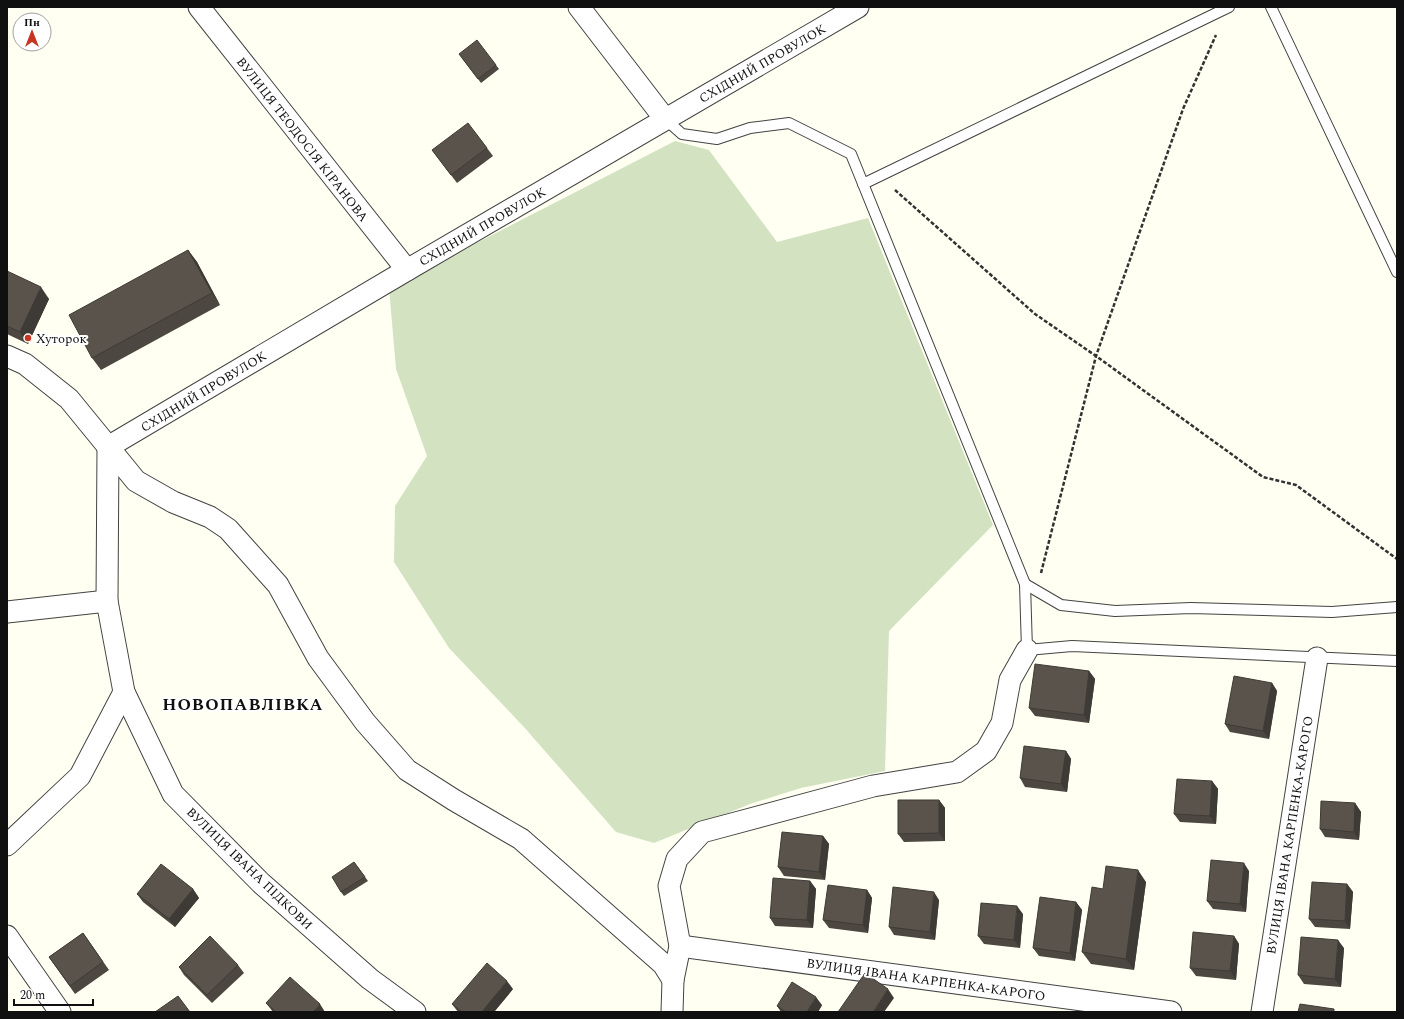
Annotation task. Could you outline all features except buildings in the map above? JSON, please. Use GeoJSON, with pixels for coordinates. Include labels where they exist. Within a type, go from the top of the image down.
{"type":"FeatureCollection","features":[{"type":"Feature","properties":{"kind":"street","name":"ВУЛИЦЯ ТЕОДОСІЯ КІРАНОВА"},"geometry":{"type":"LineString","coordinates":[[199,7],[406,270]]}},
{"type":"Feature","properties":{"kind":"street"},"geometry":{"type":"LineString","coordinates":[[579,7],[665,119]]}},
{"type":"Feature","properties":{"kind":"street","name":"СХІДНИЙ ПРОВУЛОК"},"geometry":{"type":"LineString","coordinates":[[108,447],[406,270],[858,7]]}},
{"type":"Feature","properties":{"kind":"street"},"geometry":{"type":"LineString","coordinates":[[7,356],[25,364],[69,399],[136,481],[172,502],[210,517],[228,529],[278,585],[318,658],[365,722],[407,770],[454,800],[521,839],[663,964],[673,980]]}},
{"type":"Feature","properties":{"kind":"street","name":"ВУЛИЦЯ ІВАНА ПІДКОВИ"},"geometry":{"type":"LineString","coordinates":[[108,447],[107,601],[124,692],[172,794],[261,883],[370,979],[415,1012]]}},
{"type":"Feature","properties":{"kind":"street"},"geometry":{"type":"LineString","coordinates":[[7,612],[107,601]]}},
{"type":"Feature","properties":{"kind":"street"},"geometry":{"type":"LineString","coordinates":[[672,1012],[673,980],[680,946],[669,886],[677,859],[702,832],[873,786],[957,772],[986,750],[1002,723],[1010,680],[1027,650]]}},
{"type":"Feature","properties":{"kind":"street","name":"ВУЛИЦЯ ІВАНА КАРПЕНКА-КАРОГО"},"geometry":{"type":"LineString","coordinates":[[1262,1012],[1317,658]]}},
{"type":"Feature","properties":{"kind":"street"},"geometry":{"type":"LineString","coordinates":[[7,845],[80,776],[124,692]]}},
{"type":"Feature","properties":{"kind":"street"},"geometry":{"type":"LineString","coordinates":[[7,936],[60,1012]]}},
{"type":"Feature","properties":{"kind":"street","name":"ВУЛИЦЯ ІВАНА КАРПЕНКА-КАРОГО"},"geometry":{"type":"LineString","coordinates":[[680,946],[1172,1012]]}},
{"type":"Feature","properties":{"kind":"lane"},"geometry":{"type":"LineString","coordinates":[[863,184],[1228,7]]}},
{"type":"Feature","properties":{"kind":"lane"},"geometry":{"type":"LineString","coordinates":[[1271,7],[1397,272]]}},
{"type":"Feature","properties":{"kind":"lane"},"geometry":{"type":"LineString","coordinates":[[665,119],[682,134],[717,139],[750,128],[789,124],[851,154],[1025,584],[1027,650],[1072,646],[1397,661]]}},
{"type":"Feature","properties":{"kind":"lane"},"geometry":{"type":"LineString","coordinates":[[1025,584],[1061,605],[1115,611],[1191,608],[1332,612],[1397,607]]}},
{"type":"Feature","properties":{"kind":"path"},"geometry":{"type":"LineString","coordinates":[[1037,591],[1096,356],[1183,109],[1219,29]]}},
{"type":"Feature","properties":{"kind":"path"},"geometry":{"type":"LineString","coordinates":[[880,176],[1035,314],[1096,356],[1263,477],[1296,485],[1397,558]]}},
{"type":"Feature","properties":{"kind":"green space"},"geometry":{"type":"Polygon","coordinates":[[[675,141],[709,150],[777,242],[868,218],[993,525],[889,631],[885,771],[801,788],[750,804],[654,843],[616,832],[523,726],[449,648],[394,562],[395,506],[427,456],[396,369],[389,288],[675,141]]]}},
{"type":"Feature","properties":{"kind":"place","name":"Хуторок"},"geometry":{"type":"Point","coordinates":[28,338]}},
{"type":"Feature","properties":{"kind":"district","name":"НОВОПАВЛІВКА"},"geometry":{"type":"Point","coordinates":[243,704]}}]}
